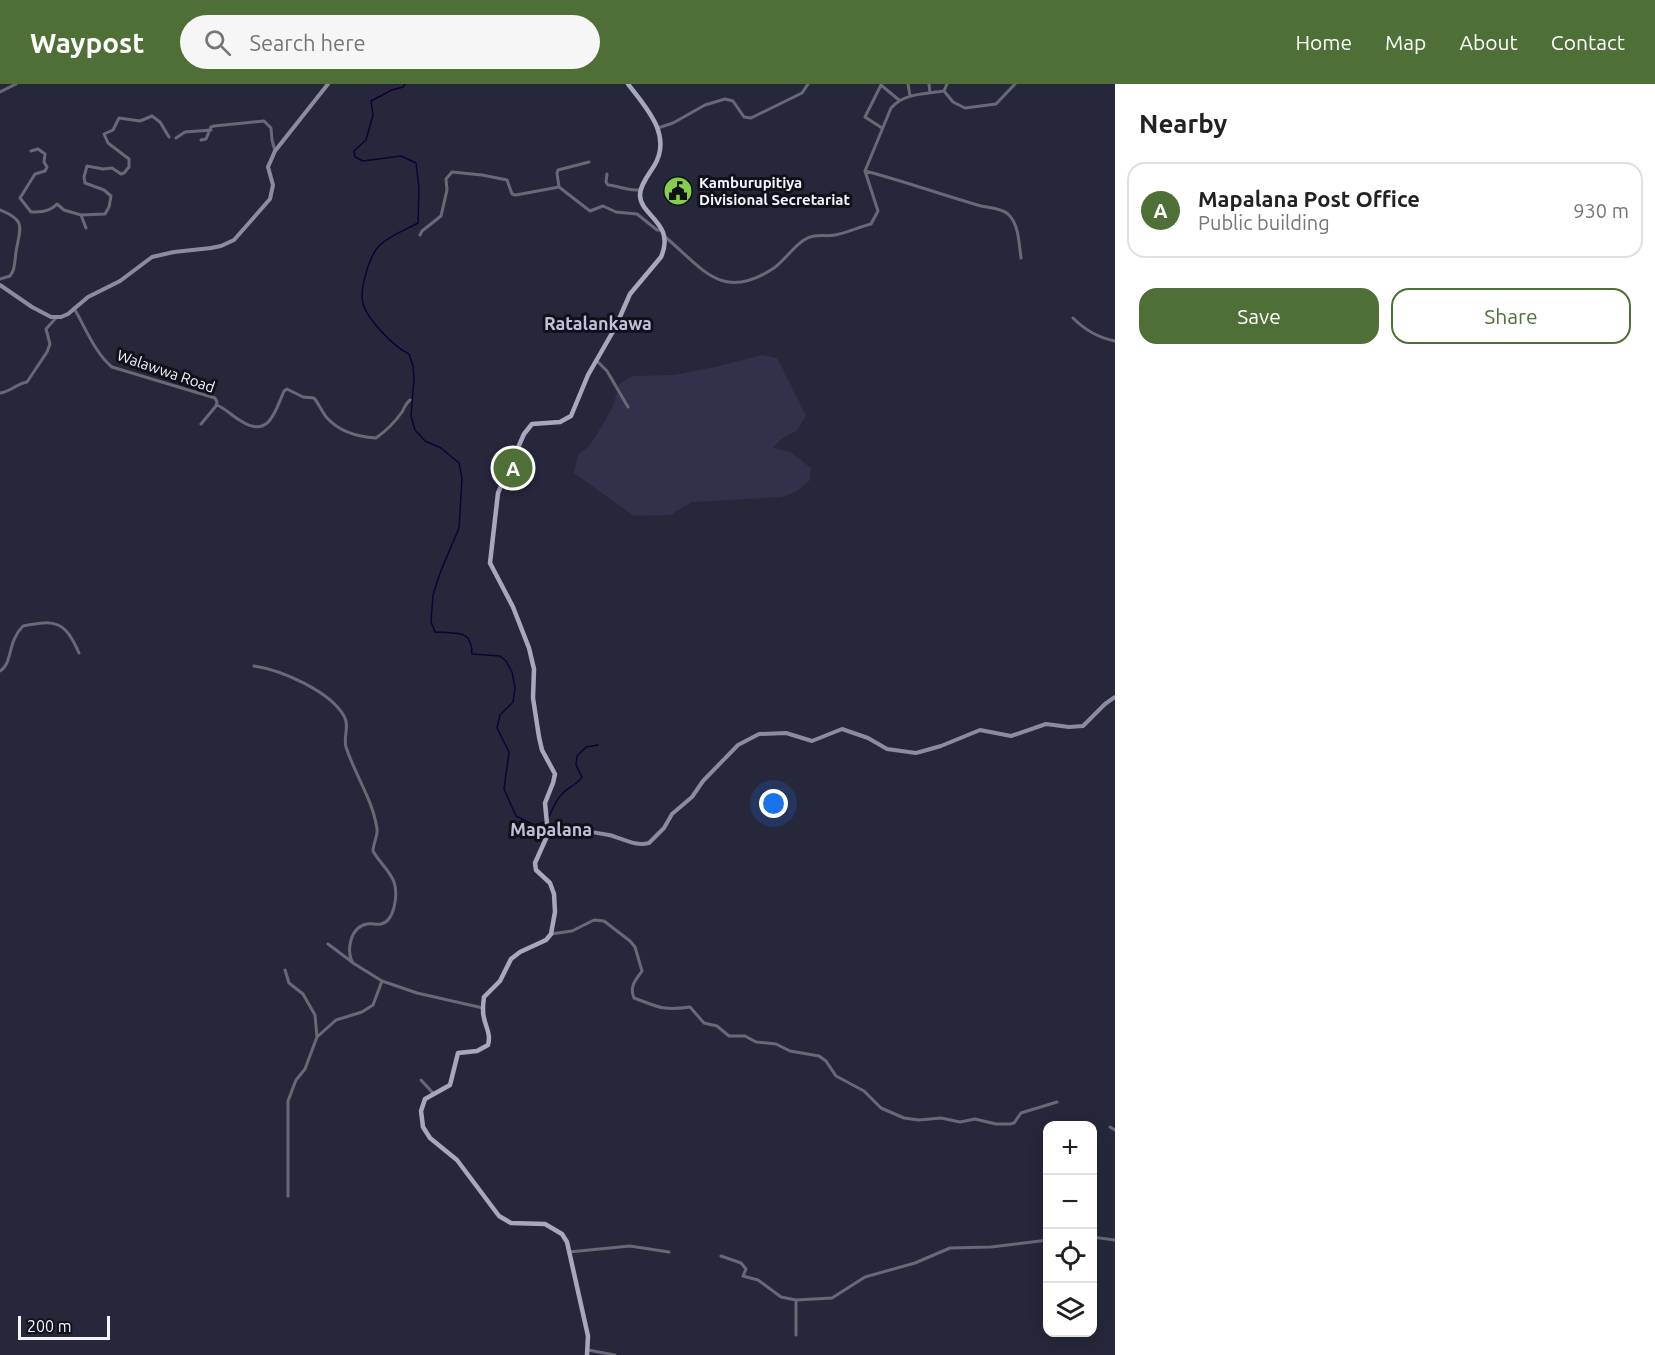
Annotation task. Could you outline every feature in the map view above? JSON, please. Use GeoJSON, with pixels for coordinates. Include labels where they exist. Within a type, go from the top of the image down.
{"type":"FeatureCollection","features":[{"type":"Feature","properties":{"kind":"main road"},"geometry":{"type":"LineString","coordinates":[[0,285],[32,307],[56,318],[68,314],[88,297],[120,281],[152,257],[221,246],[234,240],[270,199],[273,185],[268,167],[275,151],[328,84]]}},
{"type":"Feature","properties":{"kind":"main road"},"geometry":{"type":"LineString","coordinates":[[588,1352],[588,1336],[564,1237],[554,1227],[545,1224],[511,1223],[499,1216],[457,1160],[430,1138],[423,1127],[421,1111],[425,1099],[450,1085],[458,1053],[477,1051],[488,1045],[490,1035],[484,1020],[484,997],[500,981],[511,959],[520,952],[546,940],[551,934],[555,912],[554,894],[550,883],[536,870],[535,863],[548,834],[545,803],[555,774],[542,750],[539,737],[533,698],[534,669],[529,648],[513,607],[490,563],[492,537],[498,493],[524,434],[532,424],[560,422],[571,416],[596,360],[615,328],[630,294],[661,257],[663,251],[662,229],[641,200],[641,190],[661,149],[658,128],[628,84]]}},
{"type":"Feature","properties":{"kind":"main road"},"geometry":{"type":"LineString","coordinates":[[548,834],[581,831],[610,835],[635,844],[650,843],[664,828],[672,814],[692,797],[732,751],[738,745],[759,734],[786,733],[812,741],[832,731],[842,729],[868,738],[887,749],[916,753],[941,746],[980,730],[1011,736],[1046,724],[1083,726],[1115,697]]}},
{"type":"Feature","properties":{"kind":"street"},"geometry":{"type":"LineString","coordinates":[[0,92],[16,84]]}},
{"type":"Feature","properties":{"kind":"street"},"geometry":{"type":"LineString","coordinates":[[658,128],[673,123],[705,105],[725,99],[733,101],[744,117],[751,118],[802,93],[808,84]]}},
{"type":"Feature","properties":{"kind":"street"},"geometry":{"type":"LineString","coordinates":[[908,84],[910,96]]}},
{"type":"Feature","properties":{"kind":"street"},"geometry":{"type":"LineString","coordinates":[[929,84],[930,93]]}},
{"type":"Feature","properties":{"kind":"street"},"geometry":{"type":"LineString","coordinates":[[944,92],[947,84]]}},
{"type":"Feature","properties":{"kind":"street"},"geometry":{"type":"LineString","coordinates":[[944,92],[953,102],[965,108],[996,104],[1015,84]]}},
{"type":"Feature","properties":{"kind":"street"},"geometry":{"type":"LineString","coordinates":[[882,128],[865,117],[880,85],[899,100]]}},
{"type":"Feature","properties":{"kind":"street"},"geometry":{"type":"LineString","coordinates":[[664,236],[719,282],[747,281],[774,267],[802,241],[812,236],[833,236],[871,224],[878,211],[865,171],[891,108],[899,100],[910,96],[944,92]]}},
{"type":"Feature","properties":{"kind":"street"},"geometry":{"type":"LineString","coordinates":[[31,151],[38,149],[45,154],[44,162],[47,166],[45,171],[35,174],[20,198],[31,212],[43,212],[57,204],[64,210],[81,215],[105,214],[111,196],[104,190],[86,183],[84,177],[87,166],[112,168],[121,174],[129,167],[129,159],[104,137],[104,134],[113,130],[119,118],[140,121],[152,116],[160,122],[169,137]]}},
{"type":"Feature","properties":{"kind":"street"},"geometry":{"type":"LineString","coordinates":[[201,140],[206,139],[214,126],[264,121],[271,128],[275,151]]}},
{"type":"Feature","properties":{"kind":"street"},"geometry":{"type":"LineString","coordinates":[[176,138],[185,132],[211,130]]}},
{"type":"Feature","properties":{"kind":"street"},"geometry":{"type":"LineString","coordinates":[[589,162],[557,171],[559,187],[590,211],[603,206],[616,212],[635,213],[657,230],[662,229]]}},
{"type":"Feature","properties":{"kind":"street"},"geometry":{"type":"LineString","coordinates":[[865,171],[912,183],[983,207],[1001,210],[1008,214],[1017,231],[1021,258]]}},
{"type":"Feature","properties":{"kind":"street"},"geometry":{"type":"LineString","coordinates":[[420,235],[441,216],[447,190],[446,179],[452,172],[507,180],[512,194],[516,195],[559,187]]}},
{"type":"Feature","properties":{"kind":"street"},"geometry":{"type":"LineString","coordinates":[[607,174],[608,185],[641,190]]}},
{"type":"Feature","properties":{"kind":"street"},"geometry":{"type":"LineString","coordinates":[[0,210],[11,214],[18,220],[21,230],[13,272],[10,276],[0,279]]}},
{"type":"Feature","properties":{"kind":"street"},"geometry":{"type":"LineString","coordinates":[[81,215],[86,228]]}},
{"type":"Feature","properties":{"kind":"street","name":"Walawwa Road"},"geometry":{"type":"LineString","coordinates":[[74,308],[98,349],[112,367],[214,398],[217,405],[201,424]]}},
{"type":"Feature","properties":{"kind":"street"},"geometry":{"type":"LineString","coordinates":[[0,393],[6,392],[17,384],[27,382],[47,352],[50,344],[46,329],[56,318]]}},
{"type":"Feature","properties":{"kind":"street"},"geometry":{"type":"LineString","coordinates":[[1073,318],[1081,326],[1103,339],[1115,341]]}},
{"type":"Feature","properties":{"kind":"street"},"geometry":{"type":"LineString","coordinates":[[596,360],[607,370],[628,407]]}},
{"type":"Feature","properties":{"kind":"street"},"geometry":{"type":"LineString","coordinates":[[217,405],[249,426],[259,428],[273,418],[284,391],[287,389],[303,397],[314,398],[334,424],[351,434],[376,438],[394,422],[410,400]]}},
{"type":"Feature","properties":{"kind":"street"},"geometry":{"type":"LineString","coordinates":[[0,671],[7,665],[13,639],[23,627],[47,622],[63,627],[71,635],[79,653]]}},
{"type":"Feature","properties":{"kind":"street"},"geometry":{"type":"LineString","coordinates":[[254,666],[269,668],[311,687],[327,698],[344,716],[347,725],[346,746],[368,799],[377,830],[373,851],[390,875],[396,889],[393,911],[387,921],[381,924],[366,924],[354,934],[349,946],[353,963]]}},
{"type":"Feature","properties":{"kind":"street"},"geometry":{"type":"LineString","coordinates":[[551,934],[572,931],[594,920],[604,921],[618,930],[635,947],[642,971],[634,981],[632,993],[634,998],[655,1008],[690,1007],[704,1023],[717,1026],[729,1036],[746,1036],[756,1042],[776,1044],[790,1051],[819,1056],[826,1061],[836,1076],[864,1091],[881,1108],[904,1118],[919,1120],[941,1118],[960,1122],[975,1119],[1010,1124],[1014,1123],[1021,1113],[1057,1102]]}},
{"type":"Feature","properties":{"kind":"street"},"geometry":{"type":"LineString","coordinates":[[328,944],[382,981],[435,998],[483,1008]]}},
{"type":"Feature","properties":{"kind":"street"},"geometry":{"type":"LineString","coordinates":[[285,970],[289,983],[303,994],[315,1015],[316,1037],[305,1069],[296,1080],[288,1101],[288,1196]]}},
{"type":"Feature","properties":{"kind":"street"},"geometry":{"type":"LineString","coordinates":[[316,1037],[336,1020],[369,1009],[377,999],[382,981]]}},
{"type":"Feature","properties":{"kind":"street"},"geometry":{"type":"LineString","coordinates":[[421,1080],[433,1094]]}},
{"type":"Feature","properties":{"kind":"street"},"geometry":{"type":"LineString","coordinates":[[1110,1127],[1115,1130]]}},
{"type":"Feature","properties":{"kind":"street"},"geometry":{"type":"LineString","coordinates":[[1097,1238],[1115,1240]]}},
{"type":"Feature","properties":{"kind":"street"},"geometry":{"type":"LineString","coordinates":[[721,1256],[741,1263],[747,1269],[743,1276],[758,1280],[782,1297],[796,1300],[832,1298],[865,1277],[915,1263],[950,1248],[991,1247],[1043,1240]]}},
{"type":"Feature","properties":{"kind":"street"},"geometry":{"type":"LineString","coordinates":[[569,1252],[630,1246],[669,1252]]}},
{"type":"Feature","properties":{"kind":"street"},"geometry":{"type":"LineString","coordinates":[[796,1300],[796,1335]]}},
{"type":"Feature","properties":{"kind":"street"},"geometry":{"type":"LineString","coordinates":[[588,1352],[615,1355]]}},
{"type":"Feature","properties":{"kind":"shaded area"},"geometry":{"type":"Polygon","coordinates":[[[762,355],[777,358],[806,416],[796,431],[780,440],[773,448],[790,452],[811,468],[810,480],[797,491],[782,497],[692,502],[670,515],[634,516],[574,473],[578,455],[589,446],[614,404],[619,384],[633,376],[674,375],[762,355]]]}},
{"type":"Feature","properties":{"kind":"waterway"},"geometry":{"type":"LineString","coordinates":[[405,84],[371,101],[373,115],[366,140],[354,151],[355,157],[363,161],[401,156],[416,163],[419,188],[418,223],[392,236],[378,247],[366,274],[362,291],[363,304],[370,318],[382,332],[409,354],[413,366],[411,416],[415,430],[425,441],[441,448],[459,463],[462,478],[459,528],[433,595],[431,622],[435,632],[456,633],[466,637],[469,640],[472,654],[500,656],[506,661],[512,672],[515,688],[513,702],[500,715],[497,728],[509,752],[504,789],[516,816],[534,825],[545,822]]}},
{"type":"Feature","properties":{"kind":"waterway"},"geometry":{"type":"LineString","coordinates":[[548,818],[560,796],[582,777],[576,765],[577,756],[586,747],[598,745]]}},
{"type":"Feature","properties":{"kind":"place","name":"Kamburupitiya Divisional Secretariat"},"geometry":{"type":"Point","coordinates":[678,191]}},
{"type":"Feature","properties":{"kind":"place","name":"Mapalana Post Office"},"geometry":{"type":"Point","coordinates":[513,468]}},
{"type":"Feature","properties":{"kind":"district","name":"Ratalankawa"},"geometry":{"type":"Point","coordinates":[598,323]}},
{"type":"Feature","properties":{"kind":"district","name":"Mapalana"},"geometry":{"type":"Point","coordinates":[551,829]}}]}
